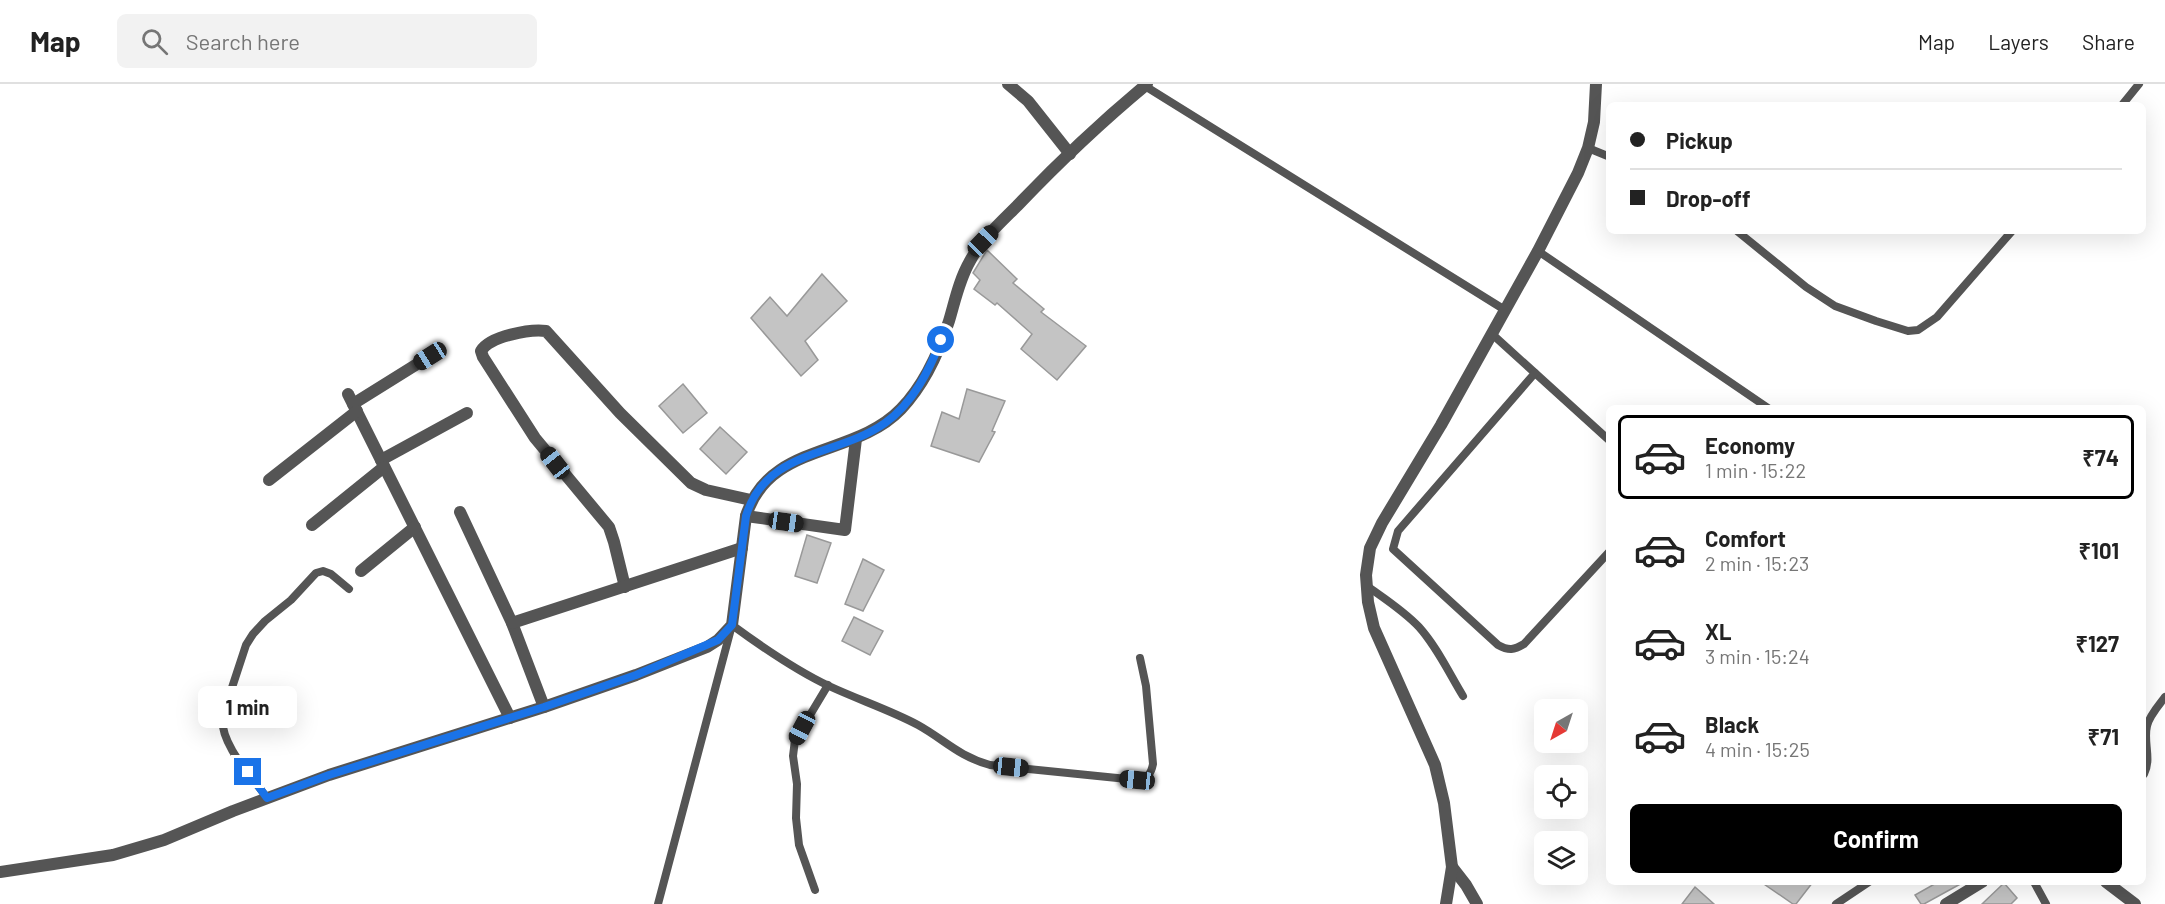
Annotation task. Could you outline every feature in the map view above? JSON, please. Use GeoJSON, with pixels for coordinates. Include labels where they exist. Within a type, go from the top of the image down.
{"type":"FeatureCollection","features":[{"type":"Feature","properties":{"kind":"street"},"geometry":{"type":"LineString","coordinates":[[1008,84],[1028,101],[1070,154]]}},
{"type":"Feature","properties":{"kind":"street"},"geometry":{"type":"LineString","coordinates":[[1446,904],[1452,867],[1444,803],[1435,765],[1374,627],[1366,586],[1370,548],[1382,523],[1441,425],[1538,252],[1578,173],[1588,148],[1594,122],[1596,84]]}},
{"type":"Feature","properties":{"kind":"street"},"geometry":{"type":"LineString","coordinates":[[0,872],[113,855],[164,840],[329,775],[544,707],[636,675],[718,640],[732,625],[746,516],[751,500],[770,477],[782,467],[807,455],[856,439],[887,421],[916,390],[928,371],[944,334],[962,278],[970,260],[983,241],[1118,108],[1146,85]]}},
{"type":"Feature","properties":{"kind":"street"},"geometry":{"type":"LineString","coordinates":[[625,587],[609,527],[535,438],[483,357],[481,351],[491,340],[535,330],[546,331],[620,413],[691,483],[706,490],[751,500]]}},
{"type":"Feature","properties":{"kind":"street"},"geometry":{"type":"LineString","coordinates":[[269,480],[353,403],[430,356]]}},
{"type":"Feature","properties":{"kind":"street"},"geometry":{"type":"LineString","coordinates":[[353,403],[510,718]]}},
{"type":"Feature","properties":{"kind":"street"},"geometry":{"type":"LineString","coordinates":[[312,525],[383,464],[467,413]]}},
{"type":"Feature","properties":{"kind":"street"},"geometry":{"type":"LineString","coordinates":[[746,516],[845,530],[856,439]]}},
{"type":"Feature","properties":{"kind":"street"},"geometry":{"type":"LineString","coordinates":[[460,512],[512,623],[544,707]]}},
{"type":"Feature","properties":{"kind":"street"},"geometry":{"type":"LineString","coordinates":[[361,571],[415,527]]}},
{"type":"Feature","properties":{"kind":"street"},"geometry":{"type":"LineString","coordinates":[[512,623],[742,548]]}},
{"type":"Feature","properties":{"kind":"street"},"geometry":{"type":"LineString","coordinates":[[1452,867],[1477,904]]}},
{"type":"Feature","properties":{"kind":"street"},"geometry":{"type":"LineString","coordinates":[[1946,904],[1977,885]]}},
{"type":"Feature","properties":{"kind":"street"},"geometry":{"type":"LineString","coordinates":[[2110,885],[2135,904]]}},
{"type":"Feature","properties":{"kind":"lane"},"geometry":{"type":"LineString","coordinates":[[2124,102],[2139,84]]}},
{"type":"Feature","properties":{"kind":"lane"},"geometry":{"type":"LineString","coordinates":[[1146,85],[1505,310]]}},
{"type":"Feature","properties":{"kind":"lane"},"geometry":{"type":"LineString","coordinates":[[1588,148],[1606,155]]}},
{"type":"Feature","properties":{"kind":"lane"},"geometry":{"type":"LineString","coordinates":[[1741,234],[1806,287],[1835,306],[1908,331],[1918,330],[1937,316],[2009,234]]}},
{"type":"Feature","properties":{"kind":"lane"},"geometry":{"type":"LineString","coordinates":[[1538,252],[1764,405]]}},
{"type":"Feature","properties":{"kind":"lane"},"geometry":{"type":"LineString","coordinates":[[1492,334],[1606,437]]}},
{"type":"Feature","properties":{"kind":"lane"},"geometry":{"type":"LineString","coordinates":[[1535,373],[1398,531],[1393,549],[1498,645],[1508,650],[1516,649],[1524,644],[1606,555]]}},
{"type":"Feature","properties":{"kind":"lane"},"geometry":{"type":"LineString","coordinates":[[267,798],[233,750],[222,728],[222,718],[246,645],[265,621],[291,600],[316,573],[323,571],[331,574],[349,589]]}},
{"type":"Feature","properties":{"kind":"lane"},"geometry":{"type":"LineString","coordinates":[[1366,586],[1402,611],[1418,626],[1463,696]]}},
{"type":"Feature","properties":{"kind":"lane"},"geometry":{"type":"LineString","coordinates":[[658,904],[732,625],[794,666],[828,685],[917,725],[953,750],[973,760],[990,765],[1137,780],[1146,778],[1152,771],[1153,764],[1146,686],[1140,658]]}},
{"type":"Feature","properties":{"kind":"lane"},"geometry":{"type":"LineString","coordinates":[[815,890],[799,845],[796,818],[797,784],[793,756],[795,740],[828,685]]}},
{"type":"Feature","properties":{"kind":"lane"},"geometry":{"type":"LineString","coordinates":[[2146,730],[2147,724],[2165,697]]}},
{"type":"Feature","properties":{"kind":"lane"},"geometry":{"type":"LineString","coordinates":[[2146,752],[2146,769]]}},
{"type":"Feature","properties":{"kind":"lane"},"geometry":{"type":"LineString","coordinates":[[1836,904],[1864,885]]}},
{"type":"Feature","properties":{"kind":"lane"},"geometry":{"type":"LineString","coordinates":[[2036,885],[2046,904]]}},
{"type":"Feature","properties":{"kind":"building"},"geometry":{"type":"Polygon","coordinates":[[[987,250],[1017,279],[1013,283],[1044,309],[1041,312],[1086,346],[1057,380],[1021,349],[1032,334],[997,303],[995,305],[974,289],[980,280],[973,273],[987,250]]]}},
{"type":"Feature","properties":{"kind":"building"},"geometry":{"type":"Polygon","coordinates":[[[822,274],[847,301],[805,341],[818,360],[801,376],[751,318],[770,297],[787,316],[822,274]]]}},
{"type":"Feature","properties":{"kind":"building"},"geometry":{"type":"Polygon","coordinates":[[[683,384],[707,413],[683,433],[659,406],[683,384]]]}},
{"type":"Feature","properties":{"kind":"building"},"geometry":{"type":"Polygon","coordinates":[[[967,389],[1005,401],[992,431],[995,432],[979,462],[931,446],[942,412],[959,419],[967,389]]]}},
{"type":"Feature","properties":{"kind":"building"},"geometry":{"type":"Polygon","coordinates":[[[720,427],[747,452],[726,474],[700,449],[720,427]]]}},
{"type":"Feature","properties":{"kind":"building"},"geometry":{"type":"Polygon","coordinates":[[[807,535],[831,543],[817,583],[795,576],[807,535]]]}},
{"type":"Feature","properties":{"kind":"building"},"geometry":{"type":"Polygon","coordinates":[[[863,559],[884,570],[863,611],[845,604],[863,559]]]}},
{"type":"Feature","properties":{"kind":"building"},"geometry":{"type":"Polygon","coordinates":[[[854,617],[883,631],[870,655],[842,641],[854,617]]]}},
{"type":"Feature","properties":{"kind":"building"},"geometry":{"type":"Polygon","coordinates":[[[1765,885],[1811,885],[1796,904],[1765,885]]]}},
{"type":"Feature","properties":{"kind":"building"},"geometry":{"type":"Polygon","coordinates":[[[1933,885],[1959,885],[1924,904],[1921,904],[1915,895],[1933,885]]]}},
{"type":"Feature","properties":{"kind":"building"},"geometry":{"type":"Polygon","coordinates":[[[2002,885],[2006,885],[2017,898],[2011,904],[1982,904],[2002,885]]]}},
{"type":"Feature","properties":{"kind":"building"},"geometry":{"type":"Polygon","coordinates":[[[1695,887],[1714,904],[1682,904],[1695,887]]]}},
{"type":"Feature","properties":{"kind":"route"},"geometry":{"type":"LineString","coordinates":[[248,772],[267,798],[329,775],[544,707],[636,675],[718,640],[732,625],[746,516],[751,500],[759,488],[782,467],[807,455],[856,439],[887,421],[902,408],[916,390],[928,371],[941,340]]}}]}
